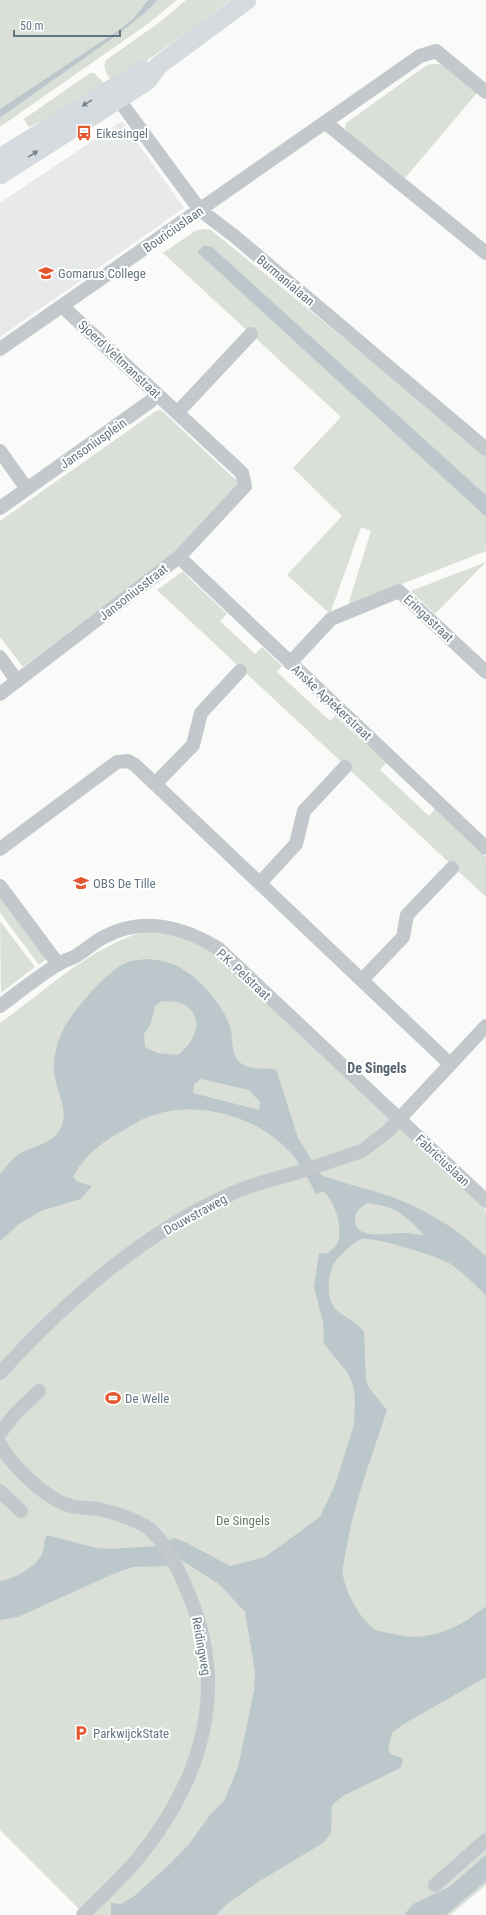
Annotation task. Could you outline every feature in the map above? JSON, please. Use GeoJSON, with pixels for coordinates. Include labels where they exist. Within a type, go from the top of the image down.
{"type":"FeatureCollection","features":[{"type":"Feature","properties":{"kind":"street"},"geometry":{"type":"LineString","coordinates":[[0,158],[115,94],[147,81],[158,65],[247,0]]}},
{"type":"Feature","properties":{"kind":"street","name":"Bouriciuslaan"},"geometry":{"type":"LineString","coordinates":[[0,349],[427,53],[436,51],[486,92]]}},
{"type":"Feature","properties":{"kind":"street"},"geometry":{"type":"LineString","coordinates":[[0,174],[115,94]]}},
{"type":"Feature","properties":{"kind":"street","name":"Burmanialaan"},"geometry":{"type":"LineString","coordinates":[[115,94],[200,210],[233,235],[486,449]]}},
{"type":"Feature","properties":{"kind":"street"},"geometry":{"type":"LineString","coordinates":[[326,123],[486,252]]}},
{"type":"Feature","properties":{"kind":"street","name":"Sjoerd Veltmanstraat"},"geometry":{"type":"LineString","coordinates":[[62,306],[242,473]]}},
{"type":"Feature","properties":{"kind":"street"},"geometry":{"type":"LineString","coordinates":[[177,413],[251,334]]}},
{"type":"Feature","properties":{"kind":"street","name":"Jansoniusplein"},"geometry":{"type":"LineString","coordinates":[[0,508],[151,401],[157,394]]}},
{"type":"Feature","properties":{"kind":"street"},"geometry":{"type":"LineString","coordinates":[[0,451],[27,489]]}},
{"type":"Feature","properties":{"kind":"street","name":"Jansoniusstraat"},"geometry":{"type":"LineString","coordinates":[[0,694],[179,557],[245,486],[242,473]]}},
{"type":"Feature","properties":{"kind":"street","name":"Anske Aptekerstraat"},"geometry":{"type":"LineString","coordinates":[[179,557],[486,848]]}},
{"type":"Feature","properties":{"kind":"street","name":"Eringastraat"},"geometry":{"type":"LineString","coordinates":[[290,663],[331,619],[399,591],[486,672]]}},
{"type":"Feature","properties":{"kind":"street"},"geometry":{"type":"LineString","coordinates":[[0,657],[18,681]]}},
{"type":"Feature","properties":{"kind":"street"},"geometry":{"type":"LineString","coordinates":[[156,784],[193,745],[201,713],[240,671]]}},
{"type":"Feature","properties":{"kind":"street"},"geometry":{"type":"LineString","coordinates":[[0,849],[117,762],[128,761],[135,764],[450,1064]]}},
{"type":"Feature","properties":{"kind":"street"},"geometry":{"type":"LineString","coordinates":[[260,883],[296,844],[304,811],[345,767]]}},
{"type":"Feature","properties":{"kind":"street"},"geometry":{"type":"LineString","coordinates":[[362,980],[403,937],[406,915],[452,868]]}},
{"type":"Feature","properties":{"kind":"street"},"geometry":{"type":"LineString","coordinates":[[0,886],[58,964],[0,1006]]}},
{"type":"Feature","properties":{"kind":"street","name":"P.K. Pelstraat"},"geometry":{"type":"LineString","coordinates":[[58,964],[75,957],[104,936],[129,928],[152,925],[170,927],[192,934],[219,949],[399,1118]]}},
{"type":"Feature","properties":{"kind":"street","name":"Douwstraweg"},"geometry":{"type":"LineString","coordinates":[[0,1373],[19,1352],[73,1302],[129,1254],[185,1216],[234,1192],[302,1171],[366,1148],[381,1137],[486,1026]]}},
{"type":"Feature","properties":{"kind":"street","name":"Fabriciuslaan"},"geometry":{"type":"LineString","coordinates":[[399,1118],[486,1201]]}},
{"type":"Feature","properties":{"kind":"street"},"geometry":{"type":"LineString","coordinates":[[0,1433],[16,1414],[39,1391]]}},
{"type":"Feature","properties":{"kind":"street","name":"Reidingweg"},"geometry":{"type":"LineString","coordinates":[[0,1444],[4,1451],[22,1471],[45,1493],[59,1502],[72,1506],[100,1510],[138,1523],[149,1529],[160,1541],[175,1565],[199,1620],[203,1640],[208,1681],[205,1724],[201,1742],[187,1783],[178,1801],[154,1837],[128,1870],[83,1915]]}},
{"type":"Feature","properties":{"kind":"street"},"geometry":{"type":"LineString","coordinates":[[0,1491],[21,1511]]}},
{"type":"Feature","properties":{"kind":"street"},"geometry":{"type":"LineString","coordinates":[[434,1885],[486,1840]]}},
{"type":"Feature","properties":{"kind":"shaded area"},"geometry":{"type":"Polygon","coordinates":[[[148,0],[158,0],[145,13],[120,33],[0,118],[0,109],[120,29],[133,19],[148,0]]]}},
{"type":"Feature","properties":{"kind":"shaded area","name":"Gomarus College"},"geometry":{"type":"Polygon","coordinates":[[[122,121],[184,208],[0,337],[0,203],[122,121]]]}},
{"type":"Feature","properties":{"kind":"shaded area"},"geometry":{"type":"Polygon","coordinates":[[[204,245],[212,247],[486,495],[486,517],[197,252],[204,245]]]}},
{"type":"Feature","properties":{"kind":"shaded area"},"geometry":{"type":"Polygon","coordinates":[[[147,959],[163,961],[178,966],[207,990],[220,1006],[229,1022],[234,1053],[238,1061],[246,1066],[254,1068],[276,1069],[298,1138],[321,1175],[390,1196],[423,1211],[457,1231],[486,1257],[486,1296],[465,1276],[446,1262],[393,1244],[362,1239],[350,1246],[333,1265],[330,1274],[329,1295],[335,1308],[357,1324],[364,1332],[366,1381],[369,1388],[387,1410],[364,1479],[349,1532],[343,1574],[350,1597],[365,1621],[376,1630],[419,1637],[443,1632],[455,1627],[466,1621],[486,1606],[486,1677],[402,1725],[392,1733],[388,1750],[391,1754],[402,1758],[403,1762],[400,1768],[343,1796],[332,1805],[331,1833],[323,1843],[258,1882],[228,1903],[216,1915],[111,1915],[111,1903],[121,1904],[133,1897],[172,1862],[189,1844],[210,1815],[224,1801],[238,1767],[254,1691],[255,1671],[245,1612],[219,1584],[181,1560],[170,1566],[133,1567],[113,1574],[18,1617],[0,1620],[0,1581],[18,1575],[30,1568],[42,1554],[47,1535],[96,1548],[111,1549],[157,1546],[174,1538],[187,1543],[230,1566],[265,1557],[320,1517],[335,1485],[354,1425],[355,1398],[353,1385],[347,1372],[324,1344],[323,1322],[314,1287],[319,1253],[327,1254],[338,1242],[339,1222],[335,1208],[324,1191],[316,1194],[304,1171],[288,1150],[259,1128],[241,1119],[204,1110],[166,1112],[145,1118],[102,1144],[82,1163],[73,1177],[78,1182],[92,1186],[81,1199],[43,1210],[19,1224],[0,1241],[0,1174],[16,1156],[53,1138],[61,1127],[64,1113],[55,1077],[54,1059],[62,1031],[84,1000],[111,972],[128,962],[147,959]],[[162,1001],[155,1006],[151,1023],[144,1034],[145,1047],[157,1053],[178,1055],[188,1045],[194,1035],[196,1029],[195,1018],[193,1013],[184,1004],[162,1001]],[[201,1079],[194,1084],[193,1093],[259,1110],[260,1102],[249,1090],[201,1079]],[[367,1203],[355,1216],[355,1219],[357,1226],[361,1231],[374,1234],[403,1233],[424,1235],[411,1222],[393,1209],[377,1204],[367,1203]]]}},
{"type":"Feature","properties":{"kind":"shaded area"},"geometry":{"type":"Polygon","coordinates":[[[486,1855],[486,1881],[446,1915],[404,1915],[413,1904],[449,1887],[486,1855]]]}},
{"type":"Feature","properties":{"kind":"green space"},"geometry":{"type":"Polygon","coordinates":[[[0,0],[148,0],[133,19],[120,29],[0,109],[0,0]]]}},
{"type":"Feature","properties":{"kind":"green space"},"geometry":{"type":"Polygon","coordinates":[[[158,0],[177,0],[149,23],[0,127],[0,118],[120,33],[145,13],[158,0]]]}},
{"type":"Feature","properties":{"kind":"green space"},"geometry":{"type":"Polygon","coordinates":[[[186,0],[230,0],[191,30],[115,82],[112,81],[105,69],[106,60],[160,22],[186,0]]]}},
{"type":"Feature","properties":{"kind":"green space"},"geometry":{"type":"Polygon","coordinates":[[[442,64],[477,93],[405,178],[349,134],[345,128],[346,123],[427,65],[442,64]]]}},
{"type":"Feature","properties":{"kind":"green space"},"geometry":{"type":"Polygon","coordinates":[[[90,73],[94,73],[105,84],[81,102],[29,127],[24,119],[90,73]]]}},
{"type":"Feature","properties":{"kind":"green space"},"geometry":{"type":"Polygon","coordinates":[[[204,229],[211,230],[486,454],[486,495],[212,247],[204,245],[197,252],[486,517],[486,551],[348,605],[371,531],[361,527],[330,614],[287,575],[342,516],[293,468],[341,417],[163,253],[195,231],[204,229]]]}},
{"type":"Feature","properties":{"kind":"green space"},"geometry":{"type":"Polygon","coordinates":[[[161,410],[237,481],[238,485],[179,549],[23,667],[0,637],[0,521],[156,411],[161,410]]]}},
{"type":"Feature","properties":{"kind":"green space"},"geometry":{"type":"Polygon","coordinates":[[[486,562],[435,614],[411,591],[486,562]]]}},
{"type":"Feature","properties":{"kind":"green space"},"geometry":{"type":"Polygon","coordinates":[[[183,571],[227,614],[220,621],[255,654],[262,647],[282,666],[277,672],[330,721],[335,716],[386,763],[380,770],[429,816],[435,809],[486,857],[486,897],[157,590],[183,571]]]}},
{"type":"Feature","properties":{"kind":"green space"},"geometry":{"type":"Polygon","coordinates":[[[0,895],[46,959],[39,965],[0,913],[0,895]]]}},
{"type":"Feature","properties":{"kind":"green space"},"geometry":{"type":"Polygon","coordinates":[[[0,921],[35,967],[1,993],[0,921]]]}},
{"type":"Feature","properties":{"kind":"green space","name":"De Singels"},"geometry":{"type":"Polygon","coordinates":[[[143,932],[168,932],[212,951],[486,1210],[486,1885],[450,1915],[85,1915],[0,1830],[0,1023],[86,959],[123,939],[143,932]]]}},
{"type":"Feature","properties":{"kind":"place","name":"Eikesingel"},"geometry":{"type":"Point","coordinates":[84,133]}},
{"type":"Feature","properties":{"kind":"place","name":"Gomarus College"},"geometry":{"type":"Point","coordinates":[46,273]}},
{"type":"Feature","properties":{"kind":"place","name":"OBS De Tille"},"geometry":{"type":"Point","coordinates":[81,883]}},
{"type":"Feature","properties":{"kind":"place","name":"De Welle"},"geometry":{"type":"Point","coordinates":[113,1398]}},
{"type":"Feature","properties":{"kind":"place","name":"ParkwijckState"},"geometry":{"type":"Point","coordinates":[81,1733]}},
{"type":"Feature","properties":{"kind":"district","name":"De Singels"},"geometry":{"type":"Point","coordinates":[377,1068]}}]}
